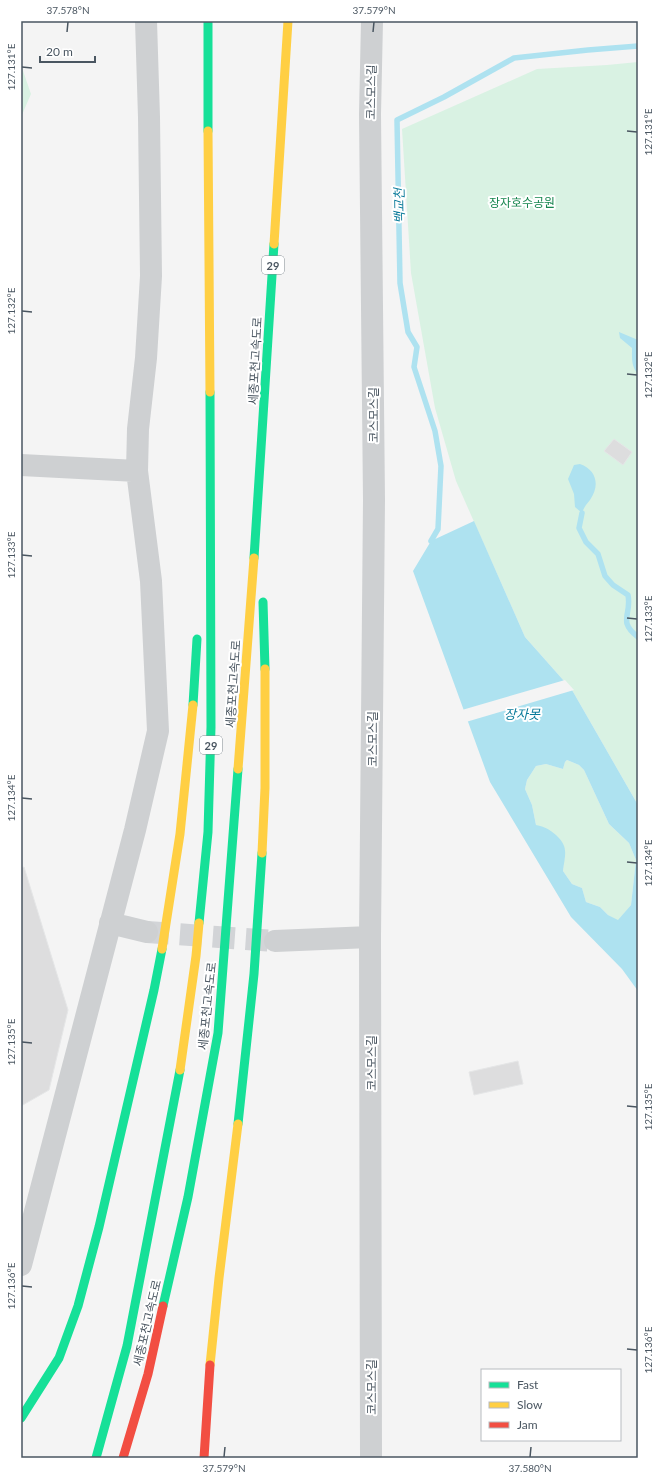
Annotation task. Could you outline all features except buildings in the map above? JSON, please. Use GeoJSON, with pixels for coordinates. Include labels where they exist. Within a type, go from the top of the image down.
{"type":"FeatureCollection","features":[{"type":"Feature","properties":{"kind":"highway","name":"세종포천고속도로"},"geometry":{"type":"LineString","coordinates":[[96,1458],[127,1346],[182,1060],[196,956],[208,832],[210,749],[211,502],[208,21]]}},
{"type":"Feature","properties":{"kind":"highway","name":"세종포천고속도로"},"geometry":{"type":"LineString","coordinates":[[123,1458],[148,1374],[188,1197],[218,1033],[258,509],[288,21]]}},
{"type":"Feature","properties":{"kind":"highway"},"geometry":{"type":"LineString","coordinates":[[201,568],[211,502]]}},
{"type":"Feature","properties":{"kind":"highway"},"geometry":{"type":"LineString","coordinates":[[258,509],[262,580]]}},
{"type":"Feature","properties":{"kind":"highway"},"geometry":{"type":"LineString","coordinates":[[204,1458],[205,1416],[211,1342],[241,1099],[256,961],[264,812],[266,658],[263,595]]}},
{"type":"Feature","properties":{"kind":"highway"},"geometry":{"type":"LineString","coordinates":[[21,1418],[59,1358],[78,1306],[100,1220],[154,990],[167,923],[180,834],[193,713],[198,629]]}},
{"type":"Feature","properties":{"kind":"street"},"geometry":{"type":"LineString","coordinates":[[21,1265],[110,923],[158,731],[151,581],[136,470],[138,429],[146,358],[151,276],[146,21]]}},
{"type":"Feature","properties":{"kind":"street","name":"코스모스길"},"geometry":{"type":"LineString","coordinates":[[371,1458],[370,937],[374,500],[370,122],[372,21]]}},
{"type":"Feature","properties":{"kind":"street"},"geometry":{"type":"LineString","coordinates":[[21,465],[136,470]]}},
{"type":"Feature","properties":{"kind":"street"},"geometry":{"type":"LineString","coordinates":[[110,923],[147,932]]}},
{"type":"Feature","properties":{"kind":"street"},"geometry":{"type":"LineString","coordinates":[[275,941],[370,937]]}},
{"type":"Feature","properties":{"kind":"green space","name":"장자호수공원"},"geometry":{"type":"Polygon","coordinates":[[[638,62],[638,805],[572,690],[525,637],[456,481],[435,408],[411,273],[402,129],[537,69],[638,62]]]}},
{"type":"Feature","properties":{"kind":"green space"},"geometry":{"type":"Polygon","coordinates":[[[21,65],[31,94],[21,117],[21,65]]]}},
{"type":"Feature","properties":{"kind":"green space"},"geometry":{"type":"Polygon","coordinates":[[[567,760],[579,765],[584,770],[609,824],[629,843],[636,860],[631,905],[618,921],[608,915],[600,907],[586,902],[582,888],[572,884],[563,871],[565,850],[536,825],[532,805],[525,789],[527,780],[536,766],[546,764],[563,769],[567,760]]]}},
{"type":"Feature","properties":{"kind":"water"},"geometry":{"type":"Polygon","coordinates":[[[619,332],[638,340],[638,374],[633,365],[632,348],[620,338],[619,332]]]}},
{"type":"Feature","properties":{"kind":"water"},"geometry":{"type":"Polygon","coordinates":[[[580,464],[590,470],[596,484],[593,495],[582,513],[575,507],[574,494],[568,479],[574,465],[580,464]]]}},
{"type":"Feature","properties":{"kind":"water","name":"장자못"},"geometry":{"type":"Polygon","coordinates":[[[474,521],[525,637],[572,690],[638,805],[638,991],[622,969],[571,917],[490,782],[413,571],[431,541],[474,521]],[[567,760],[563,769],[546,764],[536,766],[527,780],[525,789],[532,805],[536,825],[551,831],[563,843],[565,855],[563,871],[572,884],[582,888],[586,902],[600,907],[608,915],[618,920],[631,905],[636,860],[629,843],[609,824],[584,770],[579,765],[567,760]]]}},
{"type":"Feature","properties":{"kind":"pier"},"geometry":{"type":"Polygon","coordinates":[[[565,680],[574,690],[466,722],[462,710],[565,680]]]}},
{"type":"Feature","properties":{"kind":"waterway","name":"백교천"},"geometry":{"type":"LineString","coordinates":[[431,541],[438,529],[441,466],[435,431],[414,367],[417,347],[408,332],[400,283],[397,120],[444,97],[514,58],[638,46]]}},
{"type":"Feature","properties":{"kind":"waterway"},"geometry":{"type":"LineString","coordinates":[[582,513],[579,528],[586,542],[598,554],[605,576],[613,585],[628,595],[629,602],[627,622],[628,626],[638,637]]}},
{"type":"Feature","properties":{"kind":"tunnel"},"geometry":{"type":"LineString","coordinates":[[147,932],[275,941]]}},
{"type":"Feature","properties":{"kind":"traffic: fast"},"geometry":{"type":"LineString","coordinates":[[208,21],[208,131]]}},
{"type":"Feature","properties":{"kind":"traffic: fast"},"geometry":{"type":"LineString","coordinates":[[254,558],[274,244]]}},
{"type":"Feature","properties":{"kind":"traffic: fast"},"geometry":{"type":"LineString","coordinates":[[199,923],[208,832],[211,727],[210,392]]}},
{"type":"Feature","properties":{"kind":"traffic: fast"},"geometry":{"type":"LineString","coordinates":[[263,602],[265,669]]}},
{"type":"Feature","properties":{"kind":"traffic: fast"},"geometry":{"type":"LineString","coordinates":[[193,705],[197,639]]}},
{"type":"Feature","properties":{"kind":"traffic: fast"},"geometry":{"type":"LineString","coordinates":[[163,1306],[188,1197],[218,1033],[238,769]]}},
{"type":"Feature","properties":{"kind":"traffic: fast"},"geometry":{"type":"LineString","coordinates":[[238,1124],[254,974],[262,853]]}},
{"type":"Feature","properties":{"kind":"traffic: fast"},"geometry":{"type":"LineString","coordinates":[[21,1418],[59,1358],[78,1306],[99,1227],[154,990],[162,949]]}},
{"type":"Feature","properties":{"kind":"traffic: fast"},"geometry":{"type":"LineString","coordinates":[[96,1458],[127,1346],[180,1070]]}},
{"type":"Feature","properties":{"kind":"traffic: slow"},"geometry":{"type":"LineString","coordinates":[[274,244],[288,21]]}},
{"type":"Feature","properties":{"kind":"traffic: slow"},"geometry":{"type":"LineString","coordinates":[[208,131],[210,392]]}},
{"type":"Feature","properties":{"kind":"traffic: slow"},"geometry":{"type":"LineString","coordinates":[[238,769],[254,558]]}},
{"type":"Feature","properties":{"kind":"traffic: slow"},"geometry":{"type":"LineString","coordinates":[[262,853],[265,788],[265,669]]}},
{"type":"Feature","properties":{"kind":"traffic: slow"},"geometry":{"type":"LineString","coordinates":[[162,949],[180,834],[193,705]]}},
{"type":"Feature","properties":{"kind":"traffic: slow"},"geometry":{"type":"LineString","coordinates":[[180,1070],[196,956],[199,923]]}},
{"type":"Feature","properties":{"kind":"traffic: slow"},"geometry":{"type":"LineString","coordinates":[[210,1365],[238,1124]]}},
{"type":"Feature","properties":{"kind":"traffic: jam"},"geometry":{"type":"LineString","coordinates":[[123,1458],[148,1374],[163,1306]]}},
{"type":"Feature","properties":{"kind":"traffic: jam"},"geometry":{"type":"LineString","coordinates":[[204,1458],[210,1365]]}}]}
